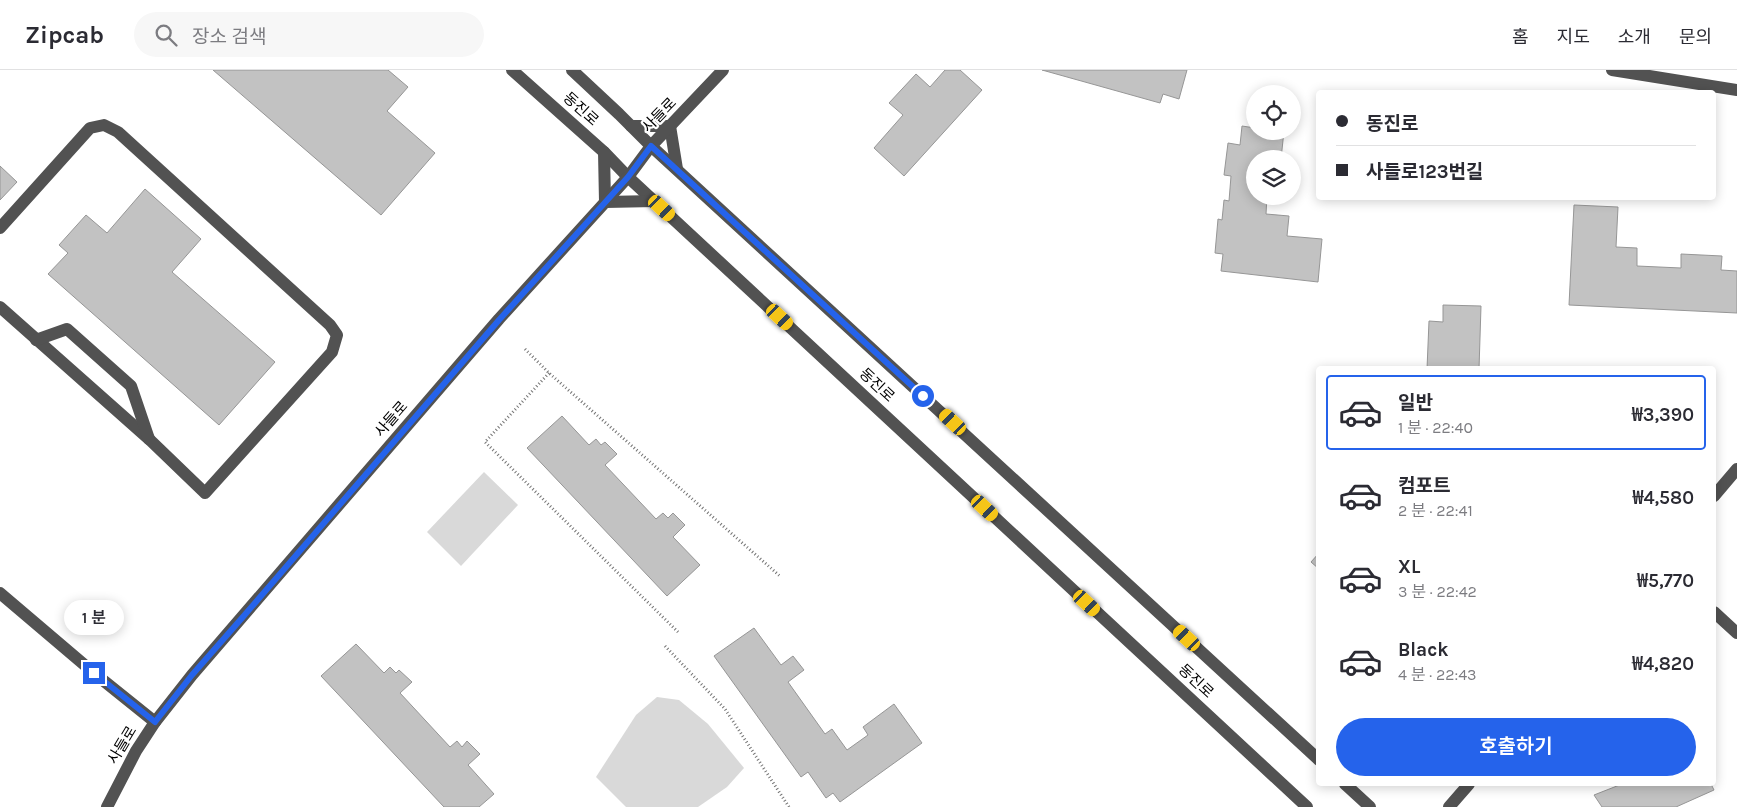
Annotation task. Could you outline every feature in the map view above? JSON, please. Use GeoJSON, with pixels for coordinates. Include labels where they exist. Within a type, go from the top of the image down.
{"type":"FeatureCollection","features":[{"type":"Feature","properties":{"kind":"street","name":"동진로"},"geometry":{"type":"LineString","coordinates":[[512,70],[604,152],[628,177],[1307,807]]}},
{"type":"Feature","properties":{"kind":"street","name":"동진로"},"geometry":{"type":"LineString","coordinates":[[572,70],[651,146],[1316,757]]}},
{"type":"Feature","properties":{"kind":"street","name":"사들로"},"geometry":{"type":"LineString","coordinates":[[107,807],[132,759],[155,722],[206,658],[499,320],[628,177],[651,146],[723,70]]}},
{"type":"Feature","properties":{"kind":"street"},"geometry":{"type":"LineString","coordinates":[[1612,70],[1737,90]]}},
{"type":"Feature","properties":{"kind":"street"},"geometry":{"type":"LineString","coordinates":[[0,228],[90,128],[104,125],[118,132],[330,325],[337,335],[332,352],[205,493],[150,440],[0,307]]}},
{"type":"Feature","properties":{"kind":"street"},"geometry":{"type":"LineString","coordinates":[[631,126],[670,126],[677,169]]}},
{"type":"Feature","properties":{"kind":"street"},"geometry":{"type":"LineString","coordinates":[[604,152],[605,202],[655,201]]}},
{"type":"Feature","properties":{"kind":"street"},"geometry":{"type":"LineString","coordinates":[[36,340],[68,329],[131,386],[150,440]]}},
{"type":"Feature","properties":{"kind":"street"},"geometry":{"type":"LineString","coordinates":[[1716,494],[1737,469]]}},
{"type":"Feature","properties":{"kind":"street"},"geometry":{"type":"LineString","coordinates":[[0,593],[114,691],[155,722]]}},
{"type":"Feature","properties":{"kind":"street"},"geometry":{"type":"LineString","coordinates":[[1716,614],[1737,632]]}},
{"type":"Feature","properties":{"kind":"street"},"geometry":{"type":"LineString","coordinates":[[1347,786],[1370,807]]}},
{"type":"Feature","properties":{"kind":"street"},"geometry":{"type":"LineString","coordinates":[[1449,807],[1467,786]]}},
{"type":"Feature","properties":{"kind":"path"},"geometry":{"type":"LineString","coordinates":[[525,349],[781,577]]}},
{"type":"Feature","properties":{"kind":"path"},"geometry":{"type":"LineString","coordinates":[[550,373],[485,442],[678,632]]}},
{"type":"Feature","properties":{"kind":"path"},"geometry":{"type":"LineString","coordinates":[[666,646],[725,709],[789,807]]}},
{"type":"Feature","properties":{"kind":"shaded area"},"geometry":{"type":"Polygon","coordinates":[[[484,472],[518,505],[461,566],[427,532],[484,472]]]}},
{"type":"Feature","properties":{"kind":"shaded area"},"geometry":{"type":"Polygon","coordinates":[[[657,697],[679,700],[708,724],[744,768],[727,787],[698,807],[626,807],[596,777],[636,715],[657,697]]]}},
{"type":"Feature","properties":{"kind":"building"},"geometry":{"type":"Polygon","coordinates":[[[213,70],[388,70],[408,87],[387,111],[435,153],[381,215],[213,70]]]}},
{"type":"Feature","properties":{"kind":"building"},"geometry":{"type":"Polygon","coordinates":[[[945,70],[960,70],[982,90],[904,176],[874,148],[903,115],[889,103],[916,74],[930,87],[945,70]]]}},
{"type":"Feature","properties":{"kind":"building"},"geometry":{"type":"Polygon","coordinates":[[[1042,70],[1187,70],[1179,99],[1163,94],[1160,103],[1042,70]]]}},
{"type":"Feature","properties":{"kind":"building"},"geometry":{"type":"Polygon","coordinates":[[[1242,126],[1246,127],[1246,140],[1283,140],[1282,150],[1246,150],[1246,205],[1266,205],[1266,214],[1289,216],[1287,236],[1322,239],[1318,282],[1221,271],[1223,254],[1215,253],[1218,219],[1222,220],[1224,200],[1229,201],[1231,176],[1224,175],[1228,143],[1240,145],[1242,126]]]}},
{"type":"Feature","properties":{"kind":"building"},"geometry":{"type":"Polygon","coordinates":[[[0,166],[17,182],[0,200],[0,166]]]}},
{"type":"Feature","properties":{"kind":"building"},"geometry":{"type":"Polygon","coordinates":[[[145,189],[201,239],[172,272],[275,362],[219,425],[48,274],[68,253],[59,245],[86,215],[107,233],[145,189]]]}},
{"type":"Feature","properties":{"kind":"building"},"geometry":{"type":"Polygon","coordinates":[[[1574,205],[1618,207],[1616,247],[1637,248],[1637,266],[1681,268],[1681,254],[1722,256],[1721,270],[1737,271],[1737,313],[1569,305],[1574,205]]]}},
{"type":"Feature","properties":{"kind":"building"},"geometry":{"type":"Polygon","coordinates":[[[1443,305],[1481,306],[1479,366],[1427,366],[1429,321],[1443,322],[1443,305]]]}},
{"type":"Feature","properties":{"kind":"building"},"geometry":{"type":"Polygon","coordinates":[[[562,416],[589,445],[596,439],[601,445],[605,442],[617,454],[605,465],[656,519],[663,513],[668,518],[673,513],[685,525],[673,537],[700,565],[667,596],[527,448],[562,416]]]}},
{"type":"Feature","properties":{"kind":"building"},"geometry":{"type":"Polygon","coordinates":[[[1316,556],[1316,566],[1311,562],[1316,556]]]}},
{"type":"Feature","properties":{"kind":"building"},"geometry":{"type":"Polygon","coordinates":[[[754,628],[781,665],[793,656],[804,670],[788,682],[825,734],[832,729],[847,750],[868,735],[863,727],[894,704],[922,743],[840,802],[833,793],[826,798],[808,772],[801,777],[714,656],[754,628]]]}},
{"type":"Feature","properties":{"kind":"building"},"geometry":{"type":"Polygon","coordinates":[[[356,644],[384,673],[390,667],[396,673],[399,670],[412,682],[400,693],[450,747],[457,741],[462,747],[467,741],[480,754],[468,765],[494,794],[479,807],[444,807],[321,676],[356,644]]]}},
{"type":"Feature","properties":{"kind":"building"},"geometry":{"type":"Polygon","coordinates":[[[1617,786],[1712,786],[1714,790],[1676,807],[1602,807],[1594,795],[1617,786]]]}},
{"type":"Feature","properties":{"kind":"route"},"geometry":{"type":"LineString","coordinates":[[94,673],[114,691],[155,722],[192,675],[499,320],[628,177],[651,146],[923,396]]}}]}
